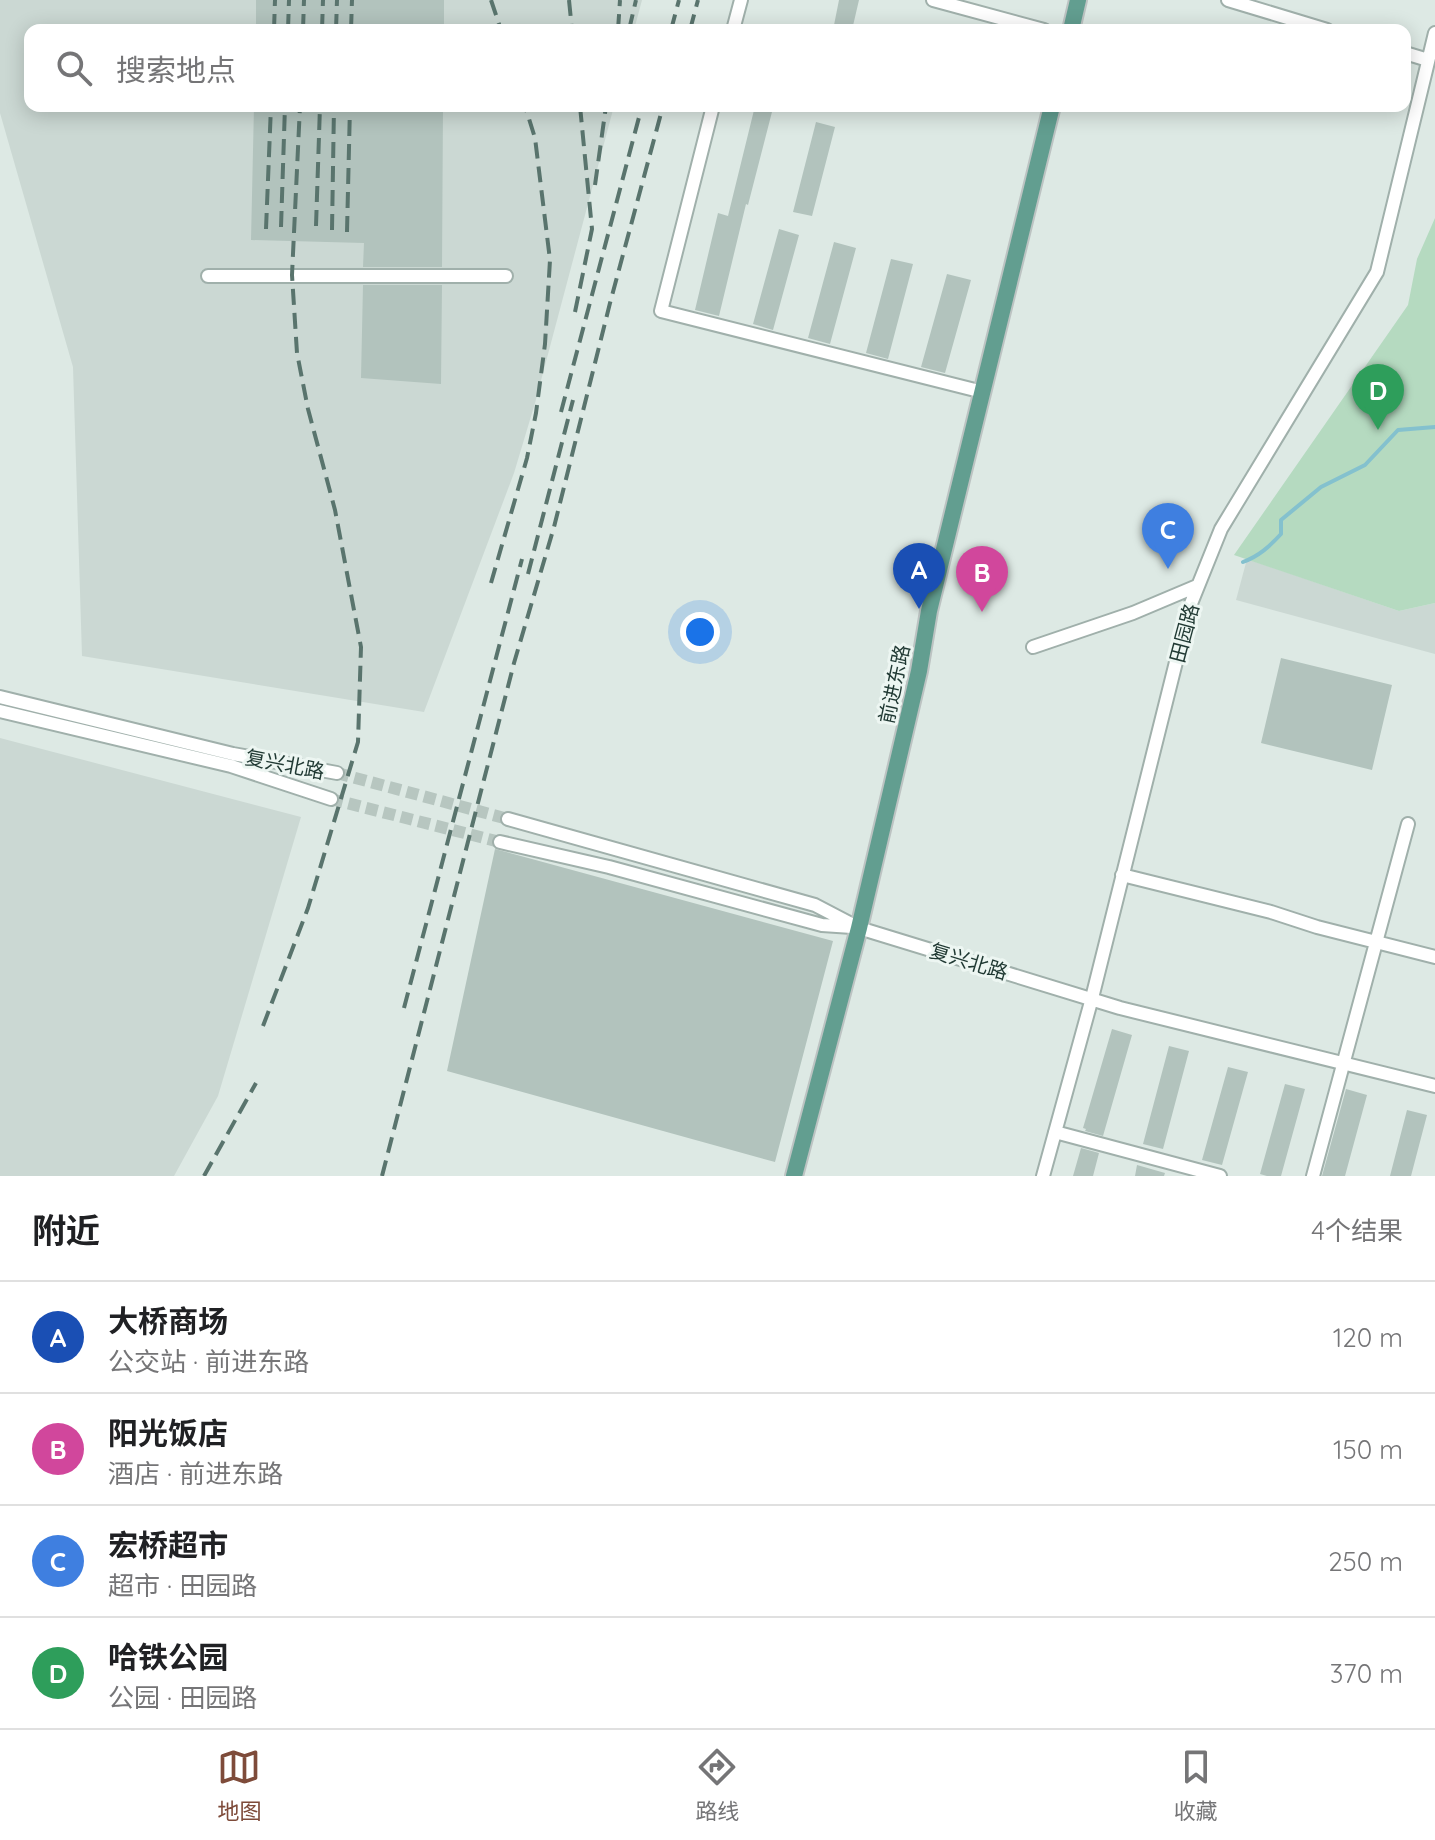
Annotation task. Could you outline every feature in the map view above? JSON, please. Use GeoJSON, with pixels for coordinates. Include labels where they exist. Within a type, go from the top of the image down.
{"type":"FeatureCollection","features":[{"type":"Feature","properties":{"kind":"main road"},"geometry":{"type":"LineString","coordinates":[[1072,24],[1078,0]]}},
{"type":"Feature","properties":{"kind":"main road","name":"前进东路"},"geometry":{"type":"LineString","coordinates":[[794,1176],[859,928],[919,671],[929,611],[1050,112]]}},
{"type":"Feature","properties":{"kind":"street"},"geometry":{"type":"LineString","coordinates":[[735,24],[741,0]]}},
{"type":"Feature","properties":{"kind":"street"},"geometry":{"type":"LineString","coordinates":[[933,0],[1022,24]]}},
{"type":"Feature","properties":{"kind":"street"},"geometry":{"type":"LineString","coordinates":[[1228,0],[1307,24]]}},
{"type":"Feature","properties":{"kind":"street","name":"田园路"},"geometry":{"type":"LineString","coordinates":[[1043,1176],[1092,998],[1190,606],[1221,529],[1377,272],[1435,33]]}},
{"type":"Feature","properties":{"kind":"street"},"geometry":{"type":"LineString","coordinates":[[1411,55],[1428,60]]}},
{"type":"Feature","properties":{"kind":"street"},"geometry":{"type":"LineString","coordinates":[[711,112],[661,311],[983,392]]}},
{"type":"Feature","properties":{"kind":"street"},"geometry":{"type":"LineString","coordinates":[[208,276],[506,276]]}},
{"type":"Feature","properties":{"kind":"street"},"geometry":{"type":"LineString","coordinates":[[1033,647],[1133,613],[1197,586]]}},
{"type":"Feature","properties":{"kind":"street","name":"复兴北路"},"geometry":{"type":"LineString","coordinates":[[0,697],[233,754],[337,773]]}},
{"type":"Feature","properties":{"kind":"street"},"geometry":{"type":"LineString","coordinates":[[0,711],[231,766],[331,799]]}},
{"type":"Feature","properties":{"kind":"street","name":"复兴北路"},"geometry":{"type":"LineString","coordinates":[[508,819],[815,905],[859,928],[1120,1008],[1435,1086]]}},
{"type":"Feature","properties":{"kind":"street"},"geometry":{"type":"LineString","coordinates":[[1313,1176],[1408,824]]}},
{"type":"Feature","properties":{"kind":"street"},"geometry":{"type":"LineString","coordinates":[[500,842],[609,867],[822,925],[859,928]]}},
{"type":"Feature","properties":{"kind":"street"},"geometry":{"type":"LineString","coordinates":[[1122,875],[1435,957]]}},
{"type":"Feature","properties":{"kind":"street"},"geometry":{"type":"LineString","coordinates":[[1055,1132],[1220,1176]]}},
{"type":"Feature","properties":{"kind":"shaded area"},"geometry":{"type":"Polygon","coordinates":[[[0,0],[642,0],[636,24],[24,24],[24,112],[612,112],[514,473],[424,712],[82,656],[73,367],[0,113],[0,0]]]}},
{"type":"Feature","properties":{"kind":"shaded area"},"geometry":{"type":"Polygon","coordinates":[[[1247,559],[1399,611],[1435,603],[1435,654],[1236,600],[1247,559]]]}},
{"type":"Feature","properties":{"kind":"shaded area"},"geometry":{"type":"Polygon","coordinates":[[[0,738],[301,817],[218,1096],[174,1176],[0,1176],[0,738]]]}},
{"type":"Feature","properties":{"kind":"green space"},"geometry":{"type":"Polygon","coordinates":[[[1435,218],[1435,603],[1399,611],[1234,555],[1408,305],[1417,259],[1435,218]]]}},
{"type":"Feature","properties":{"kind":"building"},"geometry":{"type":"Polygon","coordinates":[[[256,0],[444,0],[444,24],[256,24],[256,0]]]}},
{"type":"Feature","properties":{"kind":"building"},"geometry":{"type":"Polygon","coordinates":[[[839,0],[859,0],[853,24],[834,24],[839,0]]]}},
{"type":"Feature","properties":{"kind":"building"},"geometry":{"type":"Polygon","coordinates":[[[254,112],[443,112],[442,267],[363,267],[364,243],[251,240],[254,112]]]}},
{"type":"Feature","properties":{"kind":"building"},"geometry":{"type":"Polygon","coordinates":[[[754,112],[772,112],[719,316],[695,310],[718,213],[728,216],[754,112]]]}},
{"type":"Feature","properties":{"kind":"building"},"geometry":{"type":"Polygon","coordinates":[[[816,122],[835,127],[812,216],[793,212],[816,122]]]}},
{"type":"Feature","properties":{"kind":"building"},"geometry":{"type":"Polygon","coordinates":[[[779,229],[799,235],[773,330],[753,324],[779,229]]]}},
{"type":"Feature","properties":{"kind":"building"},"geometry":{"type":"Polygon","coordinates":[[[834,242],[856,248],[830,344],[808,338],[834,242]]]}},
{"type":"Feature","properties":{"kind":"building"},"geometry":{"type":"Polygon","coordinates":[[[891,259],[913,264],[888,359],[866,353],[891,259]]]}},
{"type":"Feature","properties":{"kind":"building"},"geometry":{"type":"Polygon","coordinates":[[[947,274],[971,280],[945,373],[921,367],[947,274]]]}},
{"type":"Feature","properties":{"kind":"building"},"geometry":{"type":"Polygon","coordinates":[[[363,285],[442,285],[441,384],[361,378],[363,285]]]}},
{"type":"Feature","properties":{"kind":"building"},"geometry":{"type":"Polygon","coordinates":[[[1281,658],[1392,685],[1372,770],[1261,743],[1281,658]]]}},
{"type":"Feature","properties":{"kind":"building"},"geometry":{"type":"Polygon","coordinates":[[[495,849],[833,941],[775,1162],[447,1071],[495,849]]]}},
{"type":"Feature","properties":{"kind":"building"},"geometry":{"type":"Polygon","coordinates":[[[1112,1029],[1132,1035],[1103,1136],[1083,1128],[1112,1029]]]}},
{"type":"Feature","properties":{"kind":"building"},"geometry":{"type":"Polygon","coordinates":[[[1169,1046],[1189,1051],[1163,1149],[1143,1144],[1169,1046]]]}},
{"type":"Feature","properties":{"kind":"building"},"geometry":{"type":"Polygon","coordinates":[[[1228,1067],[1248,1072],[1222,1165],[1202,1160],[1228,1067]]]}},
{"type":"Feature","properties":{"kind":"building"},"geometry":{"type":"Polygon","coordinates":[[[1285,1084],[1305,1089],[1281,1176],[1267,1176],[1260,1174],[1285,1084]]]}},
{"type":"Feature","properties":{"kind":"building"},"geometry":{"type":"Polygon","coordinates":[[[1346,1089],[1367,1095],[1345,1176],[1322,1176],[1346,1089]]]}},
{"type":"Feature","properties":{"kind":"building"},"geometry":{"type":"Polygon","coordinates":[[[1407,1110],[1427,1115],[1411,1176],[1390,1176],[1407,1110]]]}},
{"type":"Feature","properties":{"kind":"building"},"geometry":{"type":"Polygon","coordinates":[[[1081,1148],[1099,1153],[1093,1176],[1073,1176],[1081,1148]]]}},
{"type":"Feature","properties":{"kind":"building"},"geometry":{"type":"Polygon","coordinates":[[[1137,1165],[1165,1173],[1164,1176],[1135,1176],[1137,1165]]]}},
{"type":"Feature","properties":{"kind":"waterway"},"geometry":{"type":"LineString","coordinates":[[1243,562],[1264,551],[1281,534],[1281,520],[1321,487],[1365,465],[1398,430],[1435,427]]}},
{"type":"Feature","properties":{"kind":"tunnel"},"geometry":{"type":"LineString","coordinates":[[337,773],[508,819]]}},
{"type":"Feature","properties":{"kind":"tunnel"},"geometry":{"type":"LineString","coordinates":[[331,799],[500,842]]}},
{"type":"Feature","properties":{"kind":"railway"},"geometry":{"type":"LineString","coordinates":[[274,24],[275,0]]}},
{"type":"Feature","properties":{"kind":"railway"},"geometry":{"type":"LineString","coordinates":[[288,24],[289,0]]}},
{"type":"Feature","properties":{"kind":"railway"},"geometry":{"type":"LineString","coordinates":[[303,24],[304,0]]}},
{"type":"Feature","properties":{"kind":"railway"},"geometry":{"type":"LineString","coordinates":[[322,24],[323,0]]}},
{"type":"Feature","properties":{"kind":"railway"},"geometry":{"type":"LineString","coordinates":[[336,24],[337,0]]}},
{"type":"Feature","properties":{"kind":"railway"},"geometry":{"type":"LineString","coordinates":[[351,24],[352,0]]}},
{"type":"Feature","properties":{"kind":"railway"},"geometry":{"type":"LineString","coordinates":[[491,0],[499,24]]}},
{"type":"Feature","properties":{"kind":"railway"},"geometry":{"type":"LineString","coordinates":[[569,0],[571,24]]}},
{"type":"Feature","properties":{"kind":"railway"},"geometry":{"type":"LineString","coordinates":[[618,24],[620,0]]}},
{"type":"Feature","properties":{"kind":"railway"},"geometry":{"type":"LineString","coordinates":[[630,24],[636,0]]}},
{"type":"Feature","properties":{"kind":"railway"},"geometry":{"type":"LineString","coordinates":[[673,24],[679,0]]}},
{"type":"Feature","properties":{"kind":"railway"},"geometry":{"type":"LineString","coordinates":[[692,24],[698,0]]}},
{"type":"Feature","properties":{"kind":"railway"},"geometry":{"type":"LineString","coordinates":[[266,229],[271,112]]}},
{"type":"Feature","properties":{"kind":"railway"},"geometry":{"type":"LineString","coordinates":[[281,227],[285,112]]}},
{"type":"Feature","properties":{"kind":"railway"},"geometry":{"type":"LineString","coordinates":[[263,1026],[308,908],[358,742],[361,647],[335,510],[308,409],[297,353],[292,275],[300,112]]}},
{"type":"Feature","properties":{"kind":"railway"},"geometry":{"type":"LineString","coordinates":[[316,226],[320,112]]}},
{"type":"Feature","properties":{"kind":"railway"},"geometry":{"type":"LineString","coordinates":[[332,230],[334,112]]}},
{"type":"Feature","properties":{"kind":"railway"},"geometry":{"type":"LineString","coordinates":[[347,232],[350,112]]}},
{"type":"Feature","properties":{"kind":"railway"},"geometry":{"type":"LineString","coordinates":[[491,583],[527,458],[545,344],[550,260],[535,138],[527,112]]}},
{"type":"Feature","properties":{"kind":"railway"},"geometry":{"type":"LineString","coordinates":[[575,312],[592,229],[581,112]]}},
{"type":"Feature","properties":{"kind":"railway"},"geometry":{"type":"LineString","coordinates":[[595,185],[605,112]]}},
{"type":"Feature","properties":{"kind":"railway"},"geometry":{"type":"LineString","coordinates":[[561,412],[640,112]]}},
{"type":"Feature","properties":{"kind":"railway"},"geometry":{"type":"LineString","coordinates":[[382,1176],[514,663],[554,527],[661,112]]}},
{"type":"Feature","properties":{"kind":"railway"},"geometry":{"type":"LineString","coordinates":[[528,574],[573,400]]}},
{"type":"Feature","properties":{"kind":"railway"},"geometry":{"type":"LineString","coordinates":[[404,1008],[522,559]]}},
{"type":"Feature","properties":{"kind":"railway"},"geometry":{"type":"LineString","coordinates":[[204,1176],[256,1083]]}},
{"type":"Feature","properties":{"kind":"place","name":"哈铁公园"},"geometry":{"type":"Point","coordinates":[1378,430]}},
{"type":"Feature","properties":{"kind":"place","name":"宏桥超市"},"geometry":{"type":"Point","coordinates":[1168,569]}},
{"type":"Feature","properties":{"kind":"place","name":"大桥商场"},"geometry":{"type":"Point","coordinates":[919,609]}},
{"type":"Feature","properties":{"kind":"place","name":"阳光饭店"},"geometry":{"type":"Point","coordinates":[982,612]}}]}
